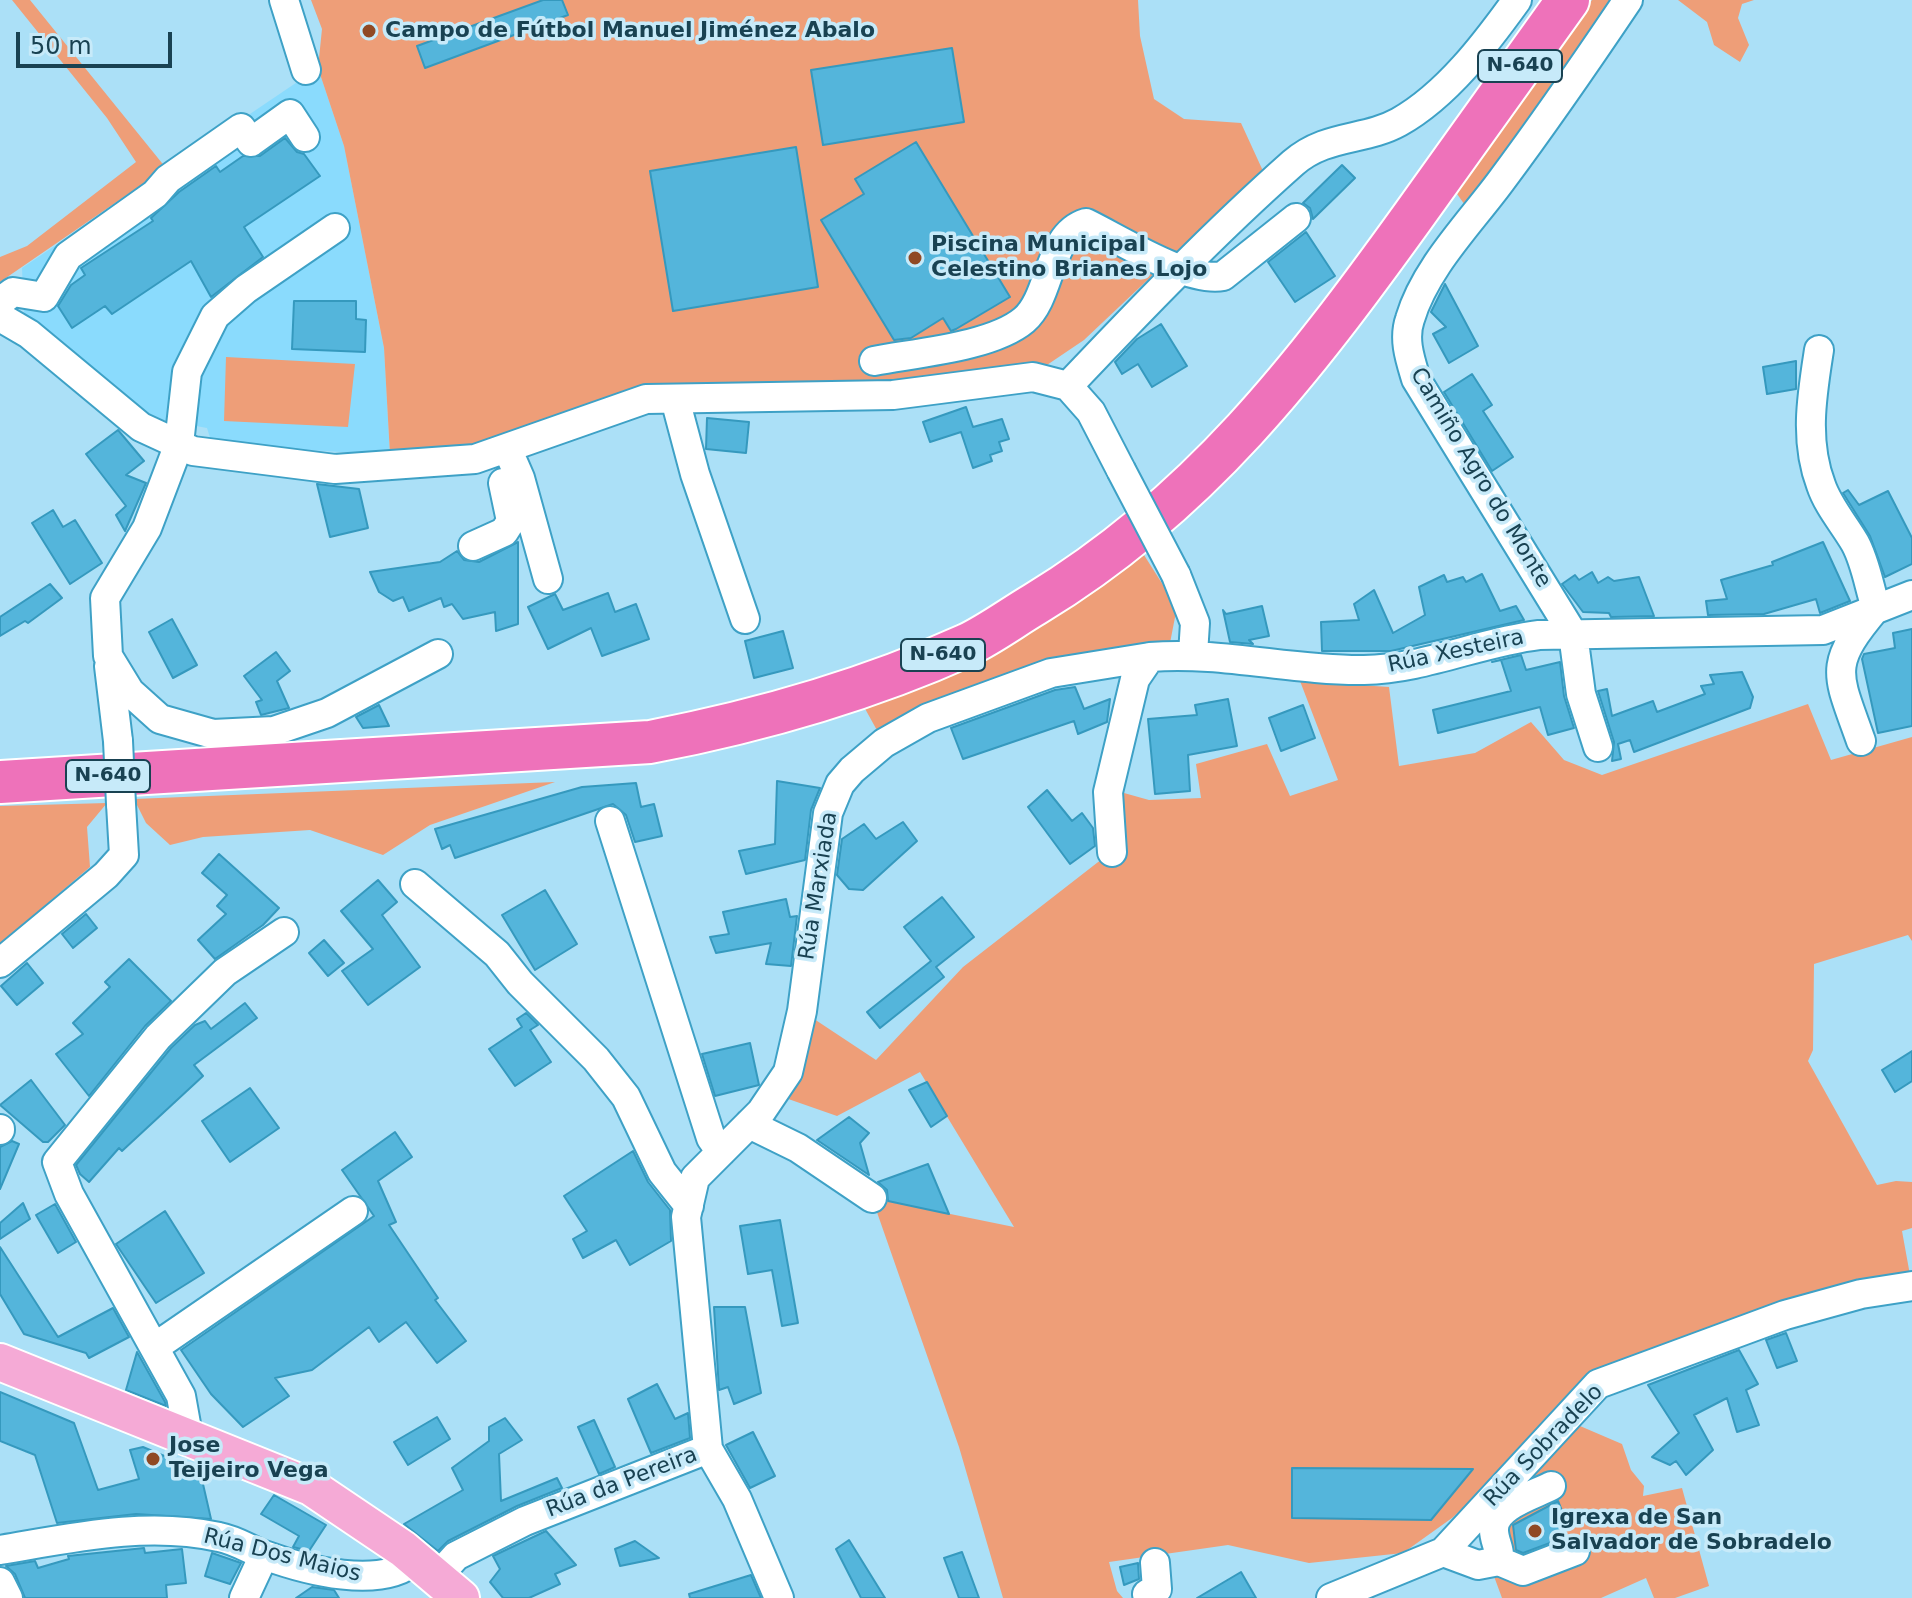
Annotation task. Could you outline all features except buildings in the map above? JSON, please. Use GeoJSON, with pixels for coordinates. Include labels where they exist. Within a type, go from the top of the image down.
{"type":"FeatureCollection","features":[{"type":"Feature","properties":{"kind":"highway","name":"N-640"},"geometry":{"type":"LineString","coordinates":[[0,782],[650,742],[727,727],[803,707],[969,644],[1091,570],[1190,489],[1277,397],[1337,321],[1568,0]]}},
{"type":"Feature","properties":{"kind":"main road"},"geometry":{"type":"LineString","coordinates":[[0,1362],[311,1487],[438,1578]]}},
{"type":"Feature","properties":{"kind":"street"},"geometry":{"type":"LineString","coordinates":[[284,0],[306,70]]}},
{"type":"Feature","properties":{"kind":"street"},"geometry":{"type":"LineString","coordinates":[[1068,386],[1178,270],[1307,154],[1320,145],[1397,123],[1425,104],[1489,40],[1517,0]]}},
{"type":"Feature","properties":{"kind":"street","name":"Camiño Agro do Monte"},"geometry":{"type":"LineString","coordinates":[[1573,634],[1416,379],[1407,351],[1408,322],[1419,296],[1438,267],[1541,128],[1628,0]]}},
{"type":"Feature","properties":{"kind":"street"},"geometry":{"type":"LineString","coordinates":[[0,302],[13,292],[44,297],[68,256],[155,194],[168,179],[241,128],[251,142],[290,114],[305,137]]}},
{"type":"Feature","properties":{"kind":"street"},"geometry":{"type":"LineString","coordinates":[[874,361],[976,340],[1020,323],[1030,314],[1061,245],[1073,227],[1086,223],[1178,270],[1208,279],[1223,276],[1296,218]]}},
{"type":"Feature","properties":{"kind":"street"},"geometry":{"type":"LineString","coordinates":[[0,963],[106,875],[124,855],[118,741],[105,598],[147,528],[179,444],[187,372],[215,316],[246,289],[335,228]]}},
{"type":"Feature","properties":{"kind":"street"},"geometry":{"type":"LineString","coordinates":[[0,317],[29,334],[141,427],[193,451],[335,469],[511,456],[646,399],[893,395],[1033,377],[1068,386],[1091,412],[1176,575],[1195,623],[1193,654]]}},
{"type":"Feature","properties":{"kind":"street"},"geometry":{"type":"LineString","coordinates":[[1819,350],[1810,435],[1816,468],[1822,488],[1856,545],[1876,608],[1848,641],[1839,666],[1861,741]]}},
{"type":"Feature","properties":{"kind":"street"},"geometry":{"type":"LineString","coordinates":[[675,399],[695,474],[745,619]]}},
{"type":"Feature","properties":{"kind":"street"},"geometry":{"type":"LineString","coordinates":[[473,546],[504,532],[511,521],[509,500],[502,485],[511,456]]}},
{"type":"Feature","properties":{"kind":"street"},"geometry":{"type":"LineString","coordinates":[[511,456],[548,579]]}},
{"type":"Feature","properties":{"kind":"street","name":"Rúa Xesteira"},"geometry":{"type":"LineString","coordinates":[[1150,657],[1193,654],[1253,662],[1366,670],[1414,665],[1496,640],[1573,634],[1823,630],[1912,595]]}},
{"type":"Feature","properties":{"kind":"street"},"geometry":{"type":"LineString","coordinates":[[1573,634],[1581,694],[1598,747]]}},
{"type":"Feature","properties":{"kind":"street"},"geometry":{"type":"LineString","coordinates":[[108,656],[130,692],[160,719],[213,734],[274,731],[327,713],[438,654]]}},
{"type":"Feature","properties":{"kind":"street"},"geometry":{"type":"LineString","coordinates":[[1112,852],[1108,792],[1135,679],[1150,657]]}},
{"type":"Feature","properties":{"kind":"street","name":"Rúa Marxiada"},"geometry":{"type":"LineString","coordinates":[[708,1449],[686,1217],[695,1178],[749,1124],[788,1072],[802,1011],[828,813],[840,784],[884,743],[928,718],[1051,673],[1150,657]]}},
{"type":"Feature","properties":{"kind":"street"},"geometry":{"type":"LineString","coordinates":[[610,821],[711,1138],[721,1152]]}},
{"type":"Feature","properties":{"kind":"street"},"geometry":{"type":"LineString","coordinates":[[415,884],[497,954],[529,993],[596,1059],[626,1097],[662,1172],[689,1206]]}},
{"type":"Feature","properties":{"kind":"street"},"geometry":{"type":"LineString","coordinates":[[188,1435],[181,1396],[69,1194],[57,1162],[158,1037],[225,972],[284,932]]}},
{"type":"Feature","properties":{"kind":"street"},"geometry":{"type":"LineString","coordinates":[[749,1124],[798,1148],[872,1198]]}},
{"type":"Feature","properties":{"kind":"street"},"geometry":{"type":"LineString","coordinates":[[155,1347],[353,1211]]}},
{"type":"Feature","properties":{"kind":"street","name":"Rúa Sobradelo"},"geometry":{"type":"LineString","coordinates":[[1331,1598],[1443,1552],[1598,1384],[1785,1315],[1861,1294],[1912,1286]]}},
{"type":"Feature","properties":{"kind":"street","name":"Rúa da Pereira"},"geometry":{"type":"LineString","coordinates":[[438,1578],[456,1556],[525,1521],[708,1449],[737,1499],[779,1598]]}},
{"type":"Feature","properties":{"kind":"street"},"geometry":{"type":"LineString","coordinates":[[1499,1561],[1500,1550],[1494,1534],[1498,1519],[1509,1506],[1551,1486]]}},
{"type":"Feature","properties":{"kind":"street","name":"Rúa Dos Maios"},"geometry":{"type":"LineString","coordinates":[[0,1550],[108,1532],[150,1530],[220,1537],[264,1555],[365,1578],[390,1575],[438,1578]]}},
{"type":"Feature","properties":{"kind":"street"},"geometry":{"type":"LineString","coordinates":[[1443,1552],[1478,1565],[1499,1561],[1523,1571],[1575,1551]]}},
{"type":"Feature","properties":{"kind":"street"},"geometry":{"type":"LineString","coordinates":[[244,1598],[264,1555]]}},
{"type":"Feature","properties":{"kind":"street"},"geometry":{"type":"LineString","coordinates":[[1148,1598],[1147,1594],[1157,1589],[1155,1563]]}},
{"type":"Feature","properties":{"kind":"street"},"geometry":{"type":"LineString","coordinates":[[0,1582],[8,1598]]}},
{"type":"Feature","properties":{"kind":"shaded area"},"geometry":{"type":"Polygon","coordinates":[[[12,0],[30,0],[166,168],[0,282],[0,257],[27,246],[136,162],[107,118],[12,0]]]}},
{"type":"Feature","properties":{"kind":"shaded area"},"geometry":{"type":"Polygon","coordinates":[[[311,0],[1138,0],[1140,36],[1154,99],[1184,119],[1241,123],[1263,171],[1084,340],[1044,367],[650,411],[475,459],[390,455],[384,348],[344,146],[318,68],[322,29],[311,0]]]}},
{"type":"Feature","properties":{"kind":"shaded area"},"geometry":{"type":"Polygon","coordinates":[[[1592,0],[1627,0],[1474,218],[1455,191],[1592,0]]]}},
{"type":"Feature","properties":{"kind":"shaded area"},"geometry":{"type":"Polygon","coordinates":[[[1678,0],[1754,0],[1742,4],[1738,18],[1749,45],[1740,62],[1714,45],[1707,22],[1678,0]]]}},
{"type":"Feature","properties":{"kind":"shaded area"},"geometry":{"type":"Polygon","coordinates":[[[318,68],[344,146],[384,348],[390,455],[212,444],[207,428],[163,420],[140,410],[24,316],[22,268],[318,68]]]}},
{"type":"Feature","properties":{"kind":"shaded area"},"geometry":{"type":"Polygon","coordinates":[[[226,357],[355,364],[348,427],[224,421],[226,357]]]}},
{"type":"Feature","properties":{"kind":"shaded area"},"geometry":{"type":"Polygon","coordinates":[[[1144,555],[1177,607],[1170,643],[884,743],[863,705],[1065,607],[1144,555]]]}},
{"type":"Feature","properties":{"kind":"shaded area"},"geometry":{"type":"Polygon","coordinates":[[[1300,681],[1389,687],[1399,766],[1475,753],[1531,722],[1564,760],[1602,775],[1808,704],[1831,760],[1912,737],[1912,941],[1908,935],[1814,964],[1813,1050],[1808,1061],[1877,1185],[1912,1182],[1912,1228],[1902,1231],[1912,1286],[1598,1384],[1452,1518],[1403,1553],[1309,1563],[1228,1545],[1109,1562],[1117,1591],[1123,1598],[1003,1598],[959,1447],[872,1198],[1014,1227],[920,1072],[837,1116],[774,1094],[802,1011],[876,1060],[963,967],[1111,852],[1124,793],[1149,800],[1201,798],[1196,764],[1267,744],[1290,796],[1338,780],[1300,681]]]}},
{"type":"Feature","properties":{"kind":"shaded area"},"geometry":{"type":"Polygon","coordinates":[[[555,782],[430,825],[383,855],[310,830],[203,837],[170,845],[146,823],[134,799],[555,782]]]}},
{"type":"Feature","properties":{"kind":"shaded area"},"geometry":{"type":"Polygon","coordinates":[[[107,803],[87,827],[90,867],[0,944],[0,806],[107,803]]]}},
{"type":"Feature","properties":{"kind":"shaded area"},"geometry":{"type":"Polygon","coordinates":[[[1580,1426],[1622,1444],[1631,1470],[1644,1486],[1643,1496],[1682,1488],[1709,1586],[1675,1598],[1654,1598],[1646,1578],[1601,1598],[1502,1598],[1481,1541],[1489,1508],[1541,1466],[1580,1426]]]}},
{"type":"Feature","properties":{"kind":"place","name":"Campo de Fútbol Manuel Jiménez Abalo"},"geometry":{"type":"Point","coordinates":[369,31]}},
{"type":"Feature","properties":{"kind":"place","name":"Piscina Municipal Celestino Brianes Lojo"},"geometry":{"type":"Point","coordinates":[915,258]}},
{"type":"Feature","properties":{"kind":"place","name":"Jose Teijeiro Vega"},"geometry":{"type":"Point","coordinates":[153,1459]}},
{"type":"Feature","properties":{"kind":"place","name":"Igrexa de San Salvador de Sobradelo"},"geometry":{"type":"Point","coordinates":[1535,1531]}}]}
